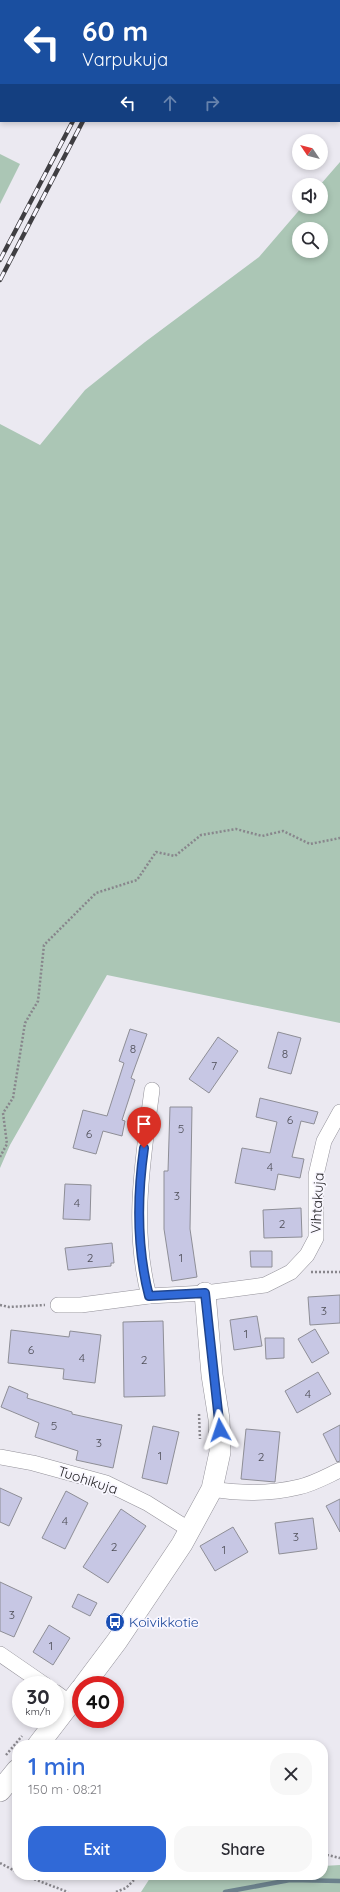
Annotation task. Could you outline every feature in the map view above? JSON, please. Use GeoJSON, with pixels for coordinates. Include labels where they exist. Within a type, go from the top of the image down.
{"type":"FeatureCollection","features":[{"type":"Feature","properties":{"kind":"street"},"geometry":{"type":"LineString","coordinates":[[149,1296],[144,1276],[140,1227],[140,1177],[152,1090]]}},
{"type":"Feature","properties":{"kind":"street","name":"Vihtakuja"},"geometry":{"type":"LineString","coordinates":[[58,1305],[81,1305],[149,1296],[205,1293],[265,1285],[291,1272],[307,1255],[316,1238],[316,1175],[324,1141],[340,1112]]}},
{"type":"Feature","properties":{"kind":"street"},"geometry":{"type":"LineString","coordinates":[[91,1676],[117,1641],[190,1530],[212,1489],[220,1452],[219,1419],[212,1375],[205,1293]]}},
{"type":"Feature","properties":{"kind":"street","name":"Tuohikuja"},"geometry":{"type":"LineString","coordinates":[[1,1458],[33,1463],[106,1483],[147,1503],[190,1530]]}},
{"type":"Feature","properties":{"kind":"street"},"geometry":{"type":"LineString","coordinates":[[212,1489],[237,1494],[259,1493],[300,1487],[340,1470]]}},
{"type":"Feature","properties":{"kind":"street"},"geometry":{"type":"LineString","coordinates":[[0,1654],[31,1676]]}},
{"type":"Feature","properties":{"kind":"street"},"geometry":{"type":"LineString","coordinates":[[32,1738],[69,1695]]}},
{"type":"Feature","properties":{"kind":"street"},"geometry":{"type":"LineString","coordinates":[[0,1791],[10,1764]]}},
{"type":"Feature","properties":{"kind":"path"},"geometry":{"type":"LineString","coordinates":[[0,1157],[7,1144],[3,1113],[13,1098],[25,1023],[38,1001],[44,945],[96,893],[136,880],[156,852],[175,856],[201,835],[236,829],[262,836],[283,831],[310,844],[340,838]]}},
{"type":"Feature","properties":{"kind":"path"},"geometry":{"type":"LineString","coordinates":[[291,1272],[340,1272]]}},
{"type":"Feature","properties":{"kind":"path"},"geometry":{"type":"LineString","coordinates":[[0,1305],[9,1307],[58,1305]]}},
{"type":"Feature","properties":{"kind":"path"},"geometry":{"type":"LineString","coordinates":[[328,1855],[340,1858]]}},
{"type":"Feature","properties":{"kind":"path"},"geometry":{"type":"LineString","coordinates":[[0,1863],[12,1869]]}},
{"type":"Feature","properties":{"kind":"path"},"geometry":{"type":"LineString","coordinates":[[36,1880],[68,1892]]}},
{"type":"Feature","properties":{"kind":"path"},"geometry":{"type":"LineString","coordinates":[[116,1892],[126,1888],[134,1880]]}},
{"type":"Feature","properties":{"kind":"path"},"geometry":{"type":"LineString","coordinates":[[57,1892],[63,1890]]}},
{"type":"Feature","properties":{"kind":"green space"},"geometry":{"type":"Polygon","coordinates":[[[0,154],[20,164],[0,204],[0,154]]]}},
{"type":"Feature","properties":{"kind":"green space"},"geometry":{"type":"Polygon","coordinates":[[[340,162],[340,1023],[107,975],[10,1145],[0,1168],[0,424],[40,445],[85,390],[145,342],[259,257],[296,214],[328,214],[328,178],[326,178],[340,162]]]}},
{"type":"Feature","properties":{"kind":"green space"},"geometry":{"type":"Polygon","coordinates":[[[340,1865],[340,1892],[141,1892],[149,1880],[328,1880],[328,1866],[340,1865]]]}},
{"type":"Feature","properties":{"kind":"building"},"geometry":{"type":"Polygon","coordinates":[[[130,1029],[147,1034],[131,1078],[135,1080],[122,1120],[125,1121],[122,1136],[103,1131],[96,1154],[73,1148],[83,1110],[107,1116],[124,1063],[119,1061],[130,1029]]]}},
{"type":"Feature","properties":{"kind":"building"},"geometry":{"type":"Polygon","coordinates":[[[278,1032],[301,1038],[291,1074],[268,1068],[278,1032]]]}},
{"type":"Feature","properties":{"kind":"building"},"geometry":{"type":"Polygon","coordinates":[[[218,1037],[238,1051],[209,1093],[189,1079],[218,1037]]]}},
{"type":"Feature","properties":{"kind":"building"},"geometry":{"type":"Polygon","coordinates":[[[260,1098],[318,1112],[314,1124],[301,1121],[292,1157],[304,1159],[300,1178],[278,1174],[275,1190],[235,1183],[242,1148],[270,1153],[277,1122],[256,1117],[260,1098]]]}},
{"type":"Feature","properties":{"kind":"building"},"geometry":{"type":"Polygon","coordinates":[[[170,1107],[192,1107],[190,1229],[197,1277],[172,1281],[164,1229],[164,1171],[168,1171],[170,1107]]]}},
{"type":"Feature","properties":{"kind":"building"},"geometry":{"type":"Polygon","coordinates":[[[65,1184],[91,1185],[90,1220],[63,1219],[65,1184]]]}},
{"type":"Feature","properties":{"kind":"building"},"geometry":{"type":"Polygon","coordinates":[[[301,1208],[302,1237],[264,1238],[263,1210],[301,1208]]]}},
{"type":"Feature","properties":{"kind":"building"},"geometry":{"type":"Polygon","coordinates":[[[112,1243],[114,1263],[111,1263],[111,1266],[68,1270],[65,1248],[112,1243]]]}},
{"type":"Feature","properties":{"kind":"building"},"geometry":{"type":"Polygon","coordinates":[[[250,1251],[272,1251],[272,1267],[251,1267],[250,1251]]]}},
{"type":"Feature","properties":{"kind":"building"},"geometry":{"type":"Polygon","coordinates":[[[340,1295],[340,1323],[310,1325],[308,1297],[340,1295]]]}},
{"type":"Feature","properties":{"kind":"building"},"geometry":{"type":"Polygon","coordinates":[[[257,1316],[262,1346],[234,1350],[230,1320],[257,1316]]]}},
{"type":"Feature","properties":{"kind":"building"},"geometry":{"type":"Polygon","coordinates":[[[163,1321],[165,1396],[124,1397],[123,1322],[163,1321]]]}},
{"type":"Feature","properties":{"kind":"building"},"geometry":{"type":"Polygon","coordinates":[[[315,1329],[329,1353],[312,1363],[298,1339],[315,1329]]]}},
{"type":"Feature","properties":{"kind":"building"},"geometry":{"type":"Polygon","coordinates":[[[11,1330],[69,1337],[70,1331],[101,1335],[95,1383],[63,1379],[64,1369],[8,1363],[11,1330]]]}},
{"type":"Feature","properties":{"kind":"building"},"geometry":{"type":"Polygon","coordinates":[[[265,1338],[284,1338],[284,1358],[266,1359],[265,1338]]]}},
{"type":"Feature","properties":{"kind":"building"},"geometry":{"type":"Polygon","coordinates":[[[318,1372],[331,1394],[297,1413],[285,1391],[318,1372]]]}},
{"type":"Feature","properties":{"kind":"building"},"geometry":{"type":"Polygon","coordinates":[[[9,1386],[28,1394],[27,1398],[72,1412],[72,1414],[122,1425],[113,1468],[76,1460],[78,1451],[35,1437],[39,1423],[1,1407],[9,1386]]]}},
{"type":"Feature","properties":{"kind":"building"},"geometry":{"type":"Polygon","coordinates":[[[340,1425],[340,1461],[337,1462],[323,1434],[340,1425]]]}},
{"type":"Feature","properties":{"kind":"building"},"geometry":{"type":"Polygon","coordinates":[[[153,1426],[179,1432],[167,1484],[142,1478],[153,1426]]]}},
{"type":"Feature","properties":{"kind":"building"},"geometry":{"type":"Polygon","coordinates":[[[246,1429],[280,1432],[275,1482],[241,1479],[246,1429]]]}},
{"type":"Feature","properties":{"kind":"building"},"geometry":{"type":"Polygon","coordinates":[[[0,1488],[22,1498],[9,1526],[0,1522],[0,1488]]]}},
{"type":"Feature","properties":{"kind":"building"},"geometry":{"type":"Polygon","coordinates":[[[66,1491],[88,1503],[65,1549],[42,1538],[66,1491]]]}},
{"type":"Feature","properties":{"kind":"building"},"geometry":{"type":"Polygon","coordinates":[[[340,1499],[340,1532],[326,1506],[340,1499]]]}},
{"type":"Feature","properties":{"kind":"building"},"geometry":{"type":"Polygon","coordinates":[[[121,1509],[146,1526],[108,1583],[83,1567],[121,1509]]]}},
{"type":"Feature","properties":{"kind":"building"},"geometry":{"type":"Polygon","coordinates":[[[313,1518],[317,1549],[279,1554],[275,1523],[313,1518]]]}},
{"type":"Feature","properties":{"kind":"building"},"geometry":{"type":"Polygon","coordinates":[[[233,1527],[248,1552],[215,1571],[200,1546],[233,1527]]]}},
{"type":"Feature","properties":{"kind":"building"},"geometry":{"type":"Polygon","coordinates":[[[0,1582],[32,1597],[14,1637],[0,1631],[0,1582]]]}},
{"type":"Feature","properties":{"kind":"building"},"geometry":{"type":"Polygon","coordinates":[[[78,1594],[97,1603],[90,1616],[72,1607],[78,1594]]]}},
{"type":"Feature","properties":{"kind":"building"},"geometry":{"type":"Polygon","coordinates":[[[49,1625],[70,1638],[53,1665],[33,1652],[49,1625]]]}},
{"type":"Feature","properties":{"kind":"waterway"},"geometry":{"type":"LineString","coordinates":[[225,1892],[290,1880],[340,1881]]}},
{"type":"Feature","properties":{"kind":"railway"},"geometry":{"type":"LineString","coordinates":[[0,260],[72,122]]}},
{"type":"Feature","properties":{"kind":"railway"},"geometry":{"type":"LineString","coordinates":[[0,280],[82,122]]}},
{"type":"Feature","properties":{"kind":"place","name":"Koivikkotie"},"geometry":{"type":"Point","coordinates":[115,1622]}},
{"type":"Feature","properties":{"kind":"route"},"geometry":{"type":"LineString","coordinates":[[144,1148],[140,1177],[140,1220],[144,1276],[149,1296],[205,1293],[212,1375],[220,1430]]}}]}
